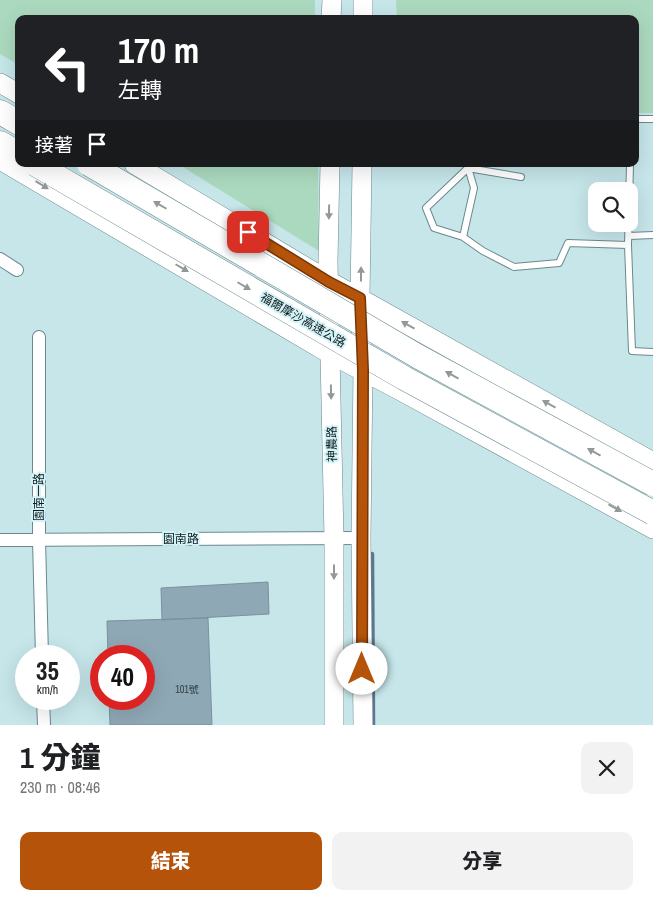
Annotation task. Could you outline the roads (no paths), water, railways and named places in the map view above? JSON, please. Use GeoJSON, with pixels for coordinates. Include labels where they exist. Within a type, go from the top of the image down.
{"type":"FeatureCollection","features":[{"type":"Feature","properties":{"kind":"highway"},"geometry":{"type":"LineString","coordinates":[[0,112],[15,121]]}},
{"type":"Feature","properties":{"kind":"highway"},"geometry":{"type":"LineString","coordinates":[[0,143],[15,152]]}},
{"type":"Feature","properties":{"kind":"highway","name":"福爾摩沙高速公路"},"geometry":{"type":"LineString","coordinates":[[41,167],[404,378],[653,513]]}},
{"type":"Feature","properties":{"kind":"highway"},"geometry":{"type":"LineString","coordinates":[[94,167],[419,357],[653,484]]}},
{"type":"Feature","properties":{"kind":"main road"},"geometry":{"type":"LineString","coordinates":[[332,0],[332,15]]}},
{"type":"Feature","properties":{"kind":"main road"},"geometry":{"type":"LineString","coordinates":[[363,0],[363,15]]}},
{"type":"Feature","properties":{"kind":"main road"},"geometry":{"type":"LineString","coordinates":[[0,83],[15,92]]}},
{"type":"Feature","properties":{"kind":"main road"},"geometry":{"type":"LineString","coordinates":[[0,160],[330,354],[363,370],[653,529]]}},
{"type":"Feature","properties":{"kind":"main road"},"geometry":{"type":"LineString","coordinates":[[139,167],[329,282],[653,462]]}},
{"type":"Feature","properties":{"kind":"main road","name":"神農路"},"geometry":{"type":"LineString","coordinates":[[330,167],[329,282],[334,538],[334,725]]}},
{"type":"Feature","properties":{"kind":"main road"},"geometry":{"type":"LineString","coordinates":[[362,167],[360,298],[363,370],[361,538],[363,725]]}},
{"type":"Feature","properties":{"kind":"street"},"geometry":{"type":"LineString","coordinates":[[0,259],[17,270]]}},
{"type":"Feature","properties":{"kind":"street","name":"園南一路"},"geometry":{"type":"LineString","coordinates":[[39,337],[39,540],[42,645]]}},
{"type":"Feature","properties":{"kind":"street","name":"園南路"},"geometry":{"type":"LineString","coordinates":[[0,540],[361,538]]}},
{"type":"Feature","properties":{"kind":"street"},"geometry":{"type":"LineString","coordinates":[[43,710],[44,725]]}},
{"type":"Feature","properties":{"kind":"lane"},"geometry":{"type":"LineString","coordinates":[[639,119],[653,119]]}},
{"type":"Feature","properties":{"kind":"lane"},"geometry":{"type":"LineString","coordinates":[[466,167],[426,208],[434,228],[463,237],[483,252],[514,267],[559,263],[568,242],[628,245]]}},
{"type":"Feature","properties":{"kind":"lane"},"geometry":{"type":"LineString","coordinates":[[463,237],[474,188],[467,167]]}},
{"type":"Feature","properties":{"kind":"lane"},"geometry":{"type":"LineString","coordinates":[[472,167],[521,177]]}},
{"type":"Feature","properties":{"kind":"lane"},"geometry":{"type":"LineString","coordinates":[[630,167],[628,245],[632,351],[653,352]]}},
{"type":"Feature","properties":{"kind":"lane"},"geometry":{"type":"LineString","coordinates":[[629,236],[653,235]]}},
{"type":"Feature","properties":{"kind":"waterway"},"geometry":{"type":"LineString","coordinates":[[372,554],[373,725]]}}]}
